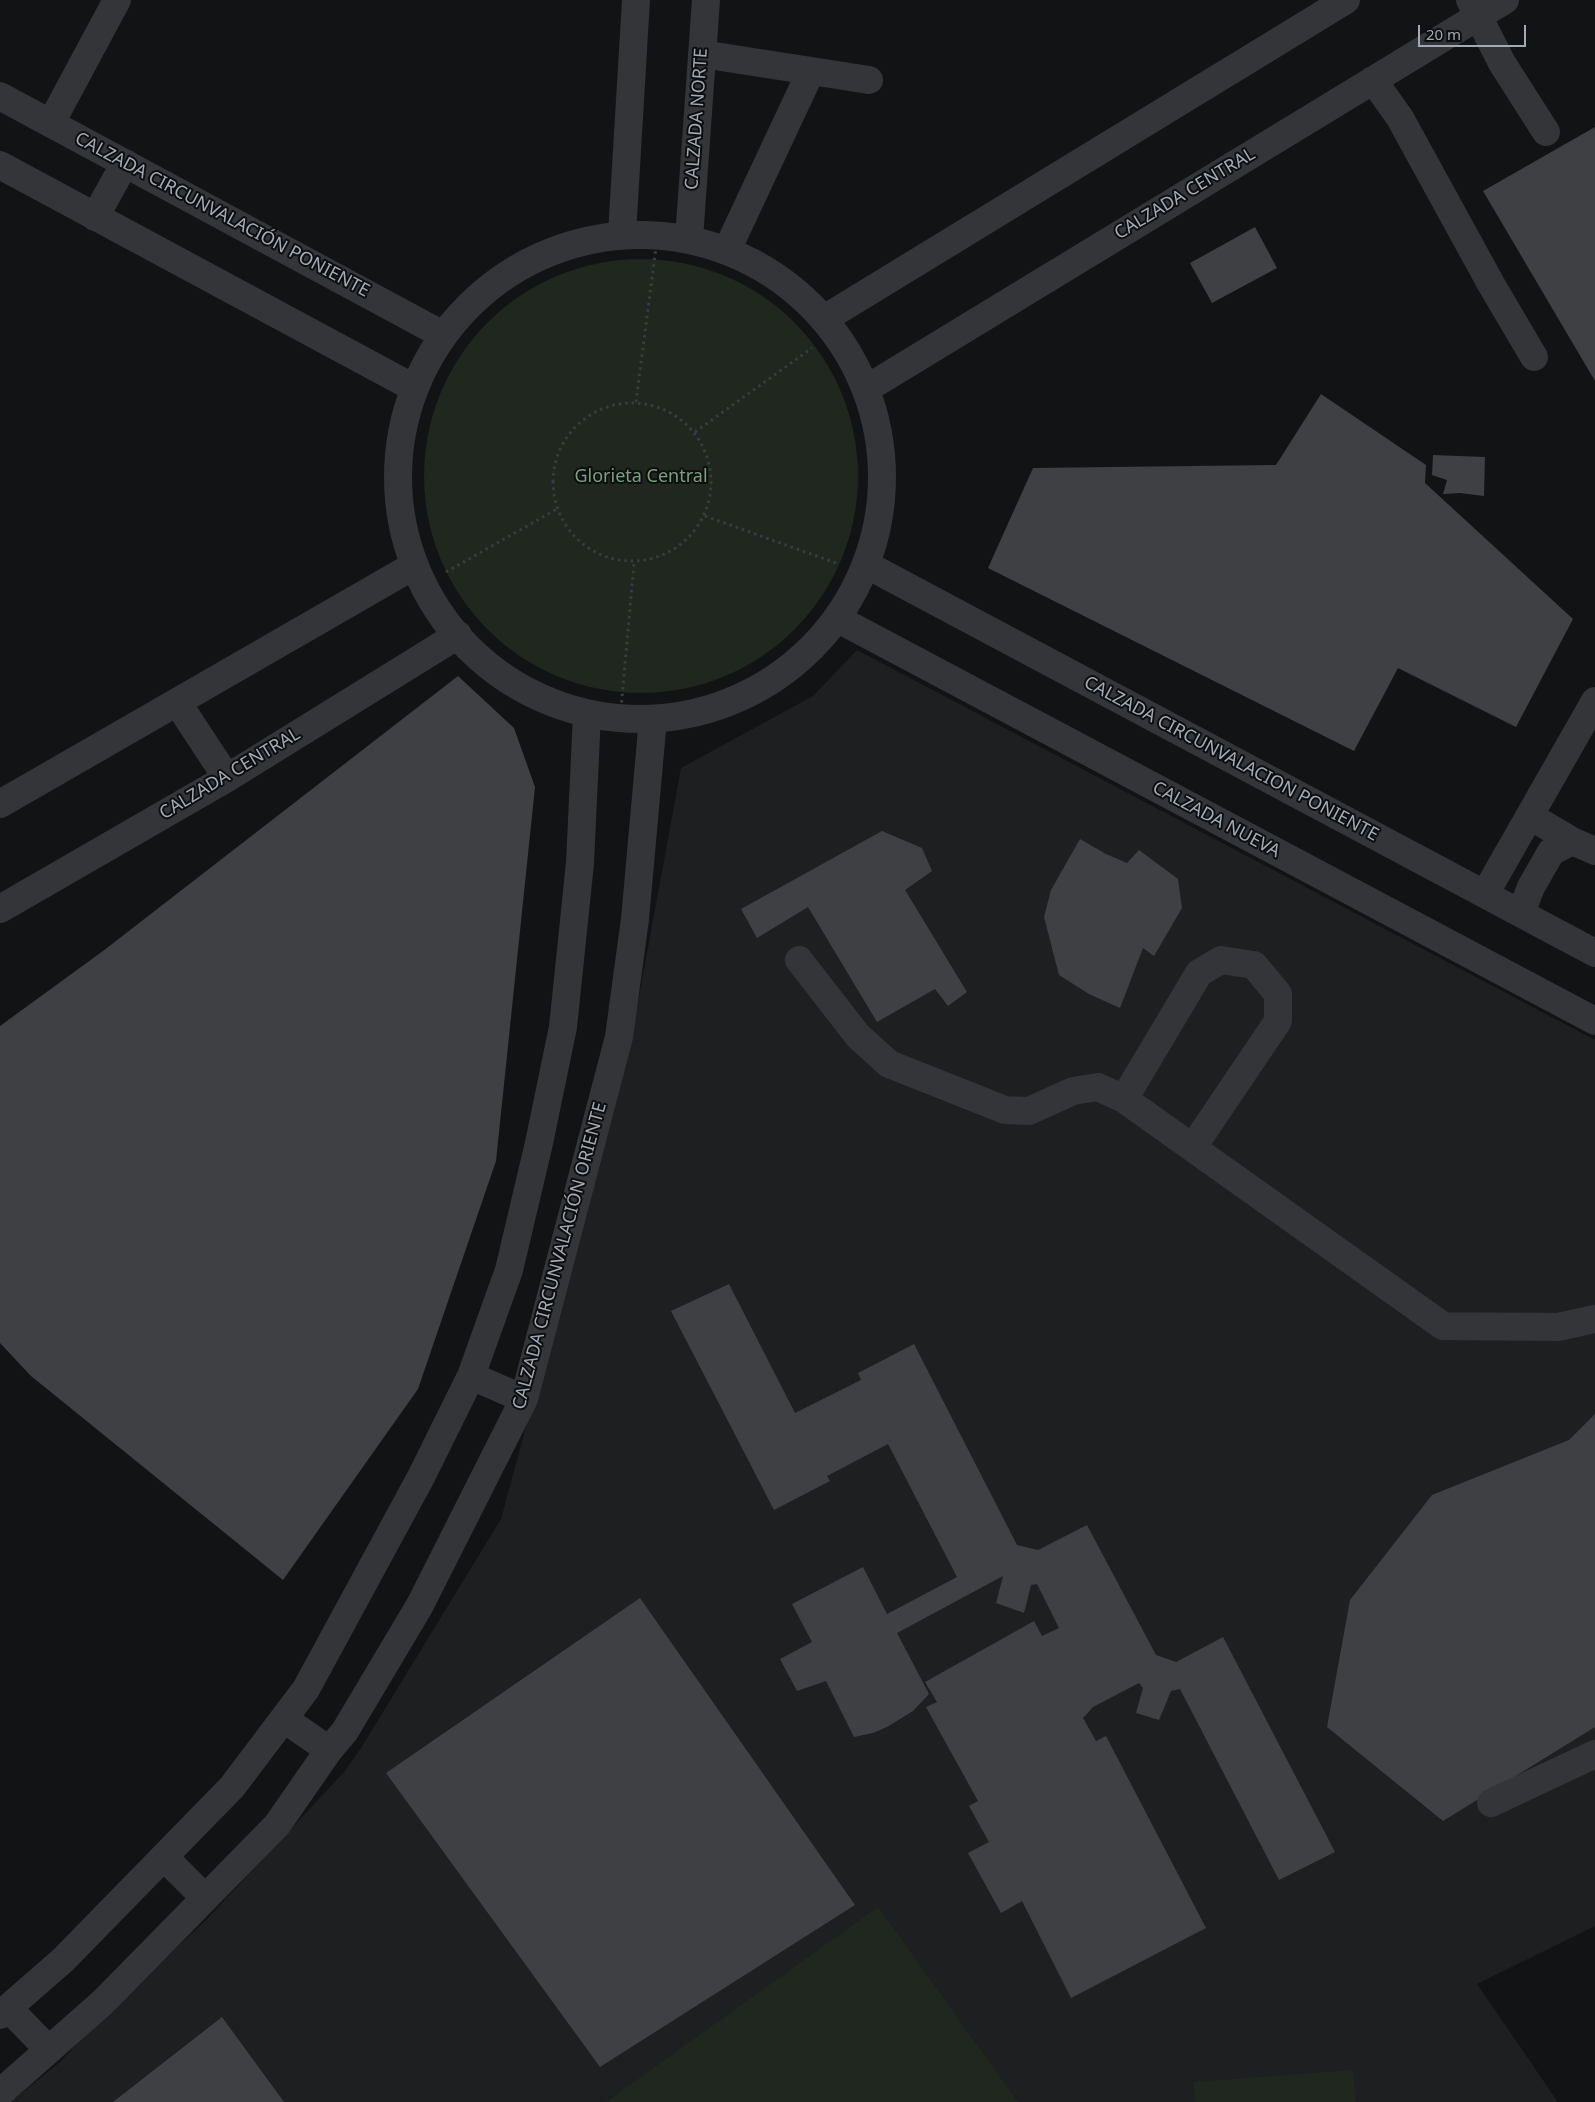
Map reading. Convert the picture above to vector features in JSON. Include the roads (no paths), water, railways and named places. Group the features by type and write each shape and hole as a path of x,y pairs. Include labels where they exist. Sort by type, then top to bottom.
{"street":[{"path":"52,123 117,0"},
{"path":"622,234 636,0"},
{"name":"CALZADA NORTE","path":"689,239 706,0"},
{"path":"829,326 1346,0"},
{"name":"CALZADA CENTRAL","path":"866,390 1372,80 1474,8 1505,0"},
{"path":"1474,8 1502,63 1546,132"},
{"path":"702,54 869,80"},
{"path":"728,248 812,71"},
{"path":"1372,80 1400,118 1491,284 1534,357"},
{"name":"CALZADA CIRCUNVALACIÓN PONIENTE","path":"0,96 443,335"},
{"path":"95,217 125,162"},
{"path":"0,165 414,388"},
{"path":"622,234 689,239 728,248 785,282 829,326 848,353 866,390 881,447 881,507 865,569 854,593 838,619 814,647 786,671 745,696 700,712 653,720 620,719 587,714 538,697 495,670 458,635 439,612 419,575 400,506 400,446 414,388 427,360 443,335 470,302 503,276 540,255 580,241 622,234"},
{"name":"CALZADA CIRCUNVALACION PONIENTE","path":"865,569 1595,952"},
{"path":"0,804 178,702 419,575"},
{"name":"CALZADA NUEVA","path":"838,619 1595,1021"},
{"name":"CALZADA CENTRAL","path":"0,909 227,778 458,635"},
{"path":"1485,894 1595,701"},
{"path":"178,702 227,778"},
{"path":"49,2050 4,2011 63,1960 232,1787 284,1719 311,1680 421,1478 471,1376 509,1270 539,1143 563,1027 580,863 587,714"},
{"name":"CALZADA CIRCUNVALACIÓN ORIENTE","path":"0,2093 103,2002 277,1825 329,1750 345,1731 420,1605 524,1399 620,1037 635,919 653,720"},
{"path":"1530,816 1583,846"},
{"path":"1521,913 1531,887 1551,852 1583,846"},
{"path":"799,960 858,1036 889,1064 1004,1110 1029,1110 1073,1091 1098,1087 1124,1099 1443,1326 1558,1327 1595,1320"},
{"path":"1124,1099 1199,973 1220,960 1254,964 1278,994 1278,1022 1193,1148"},
{"path":"471,1376 524,1399"},
{"path":"284,1719 329,1750"},
{"path":"1491,1803 1595,1754"},
{"path":"164,1856 205,1898"}],"park label":[{"name":"Glorieta Central","path":"641,477"}]}
